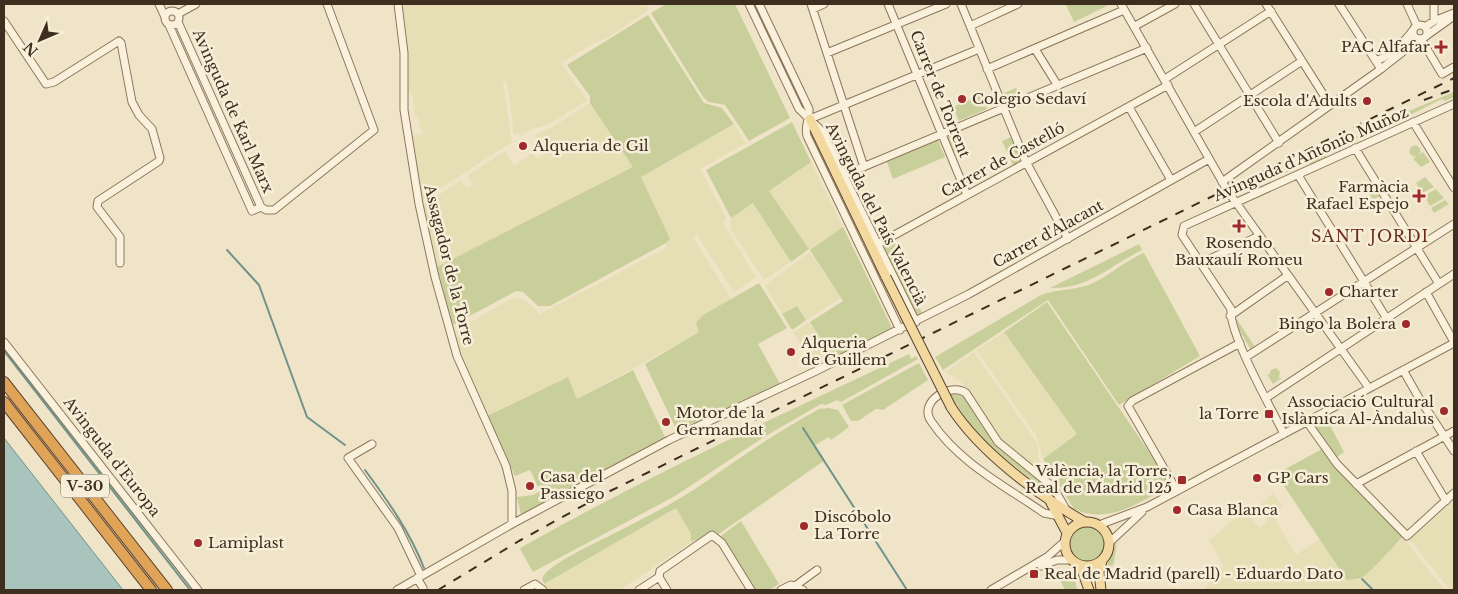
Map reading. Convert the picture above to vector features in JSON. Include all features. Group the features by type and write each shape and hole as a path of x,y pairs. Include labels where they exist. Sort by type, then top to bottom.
{"highway":[{"name":"V-30","path":"4,382 167,590"},
{"name":"V-30","path":"4,402 151,590"}],"main road":[{"path":"810,119 951,407 979,444 1048,498 1064,514 1099,525 1108,535 1109,549 1102,561 1099,572 1101,590"},
{"path":"1064,514 1067,532 1064,542 1068,555 1072,560 1080,565 1095,565 1102,561"},
{"path":"1067,532 1083,521"},
{"path":"1080,565 1089,590"}],"street":[{"path":"159,4 169,25 178,22 171,4"},
{"path":"165,17 168,12 176,13 196,4"},
{"path":"261,207 266,210 274,210 374,130 328,4"},
{"name":"Assagador de la Torre","path":"398,4 404,53 404,110 420,212 435,277 457,356 506,466 512,491 512,524"},
{"name":"Avinguda del País Valencià","path":"749,4 798,107 822,130 916,322"},
{"name":"Avinguda del País Valencià","path":"759,4 808,107 810,119 806,129 807,136 900,330"},
{"path":"824,4 812,6 864,167"},
{"name":"Carrer de Torrent","path":"888,4 967,195"},
{"path":"827,53 946,4"},
{"path":"961,4 1026,163 1068,239"},
{"path":"970,26 1017,4"},
{"path":"1135,26 1175,4"},
{"path":"1194,4 1278,143"},
{"path":"1266,4 1330,105"},
{"path":"1340,4 1381,69"},
{"path":"1407,4 1422,38 1442,74 1454,67"},
{"path":"1434,4 1434,21"},
{"path":"987,69 1035,49 1122,7 1135,26 1222,182 1369,388"},
{"name":"Carrer de Castelló","path":"878,244 1129,107 1271,11"},
{"path":"1375,60 1381,60 1418,28 1454,14"},
{"path":"1222,182 1381,69 1454,14"},
{"path":"4,21 46,84 54,82 119,41 120,43 132,102 139,116 152,129 160,158 159,161 98,201 97,207 120,237 120,263"},
{"name":"Avinguda de Karl Marx","path":"169,25 252,211 261,207 178,22"},
{"path":"1418,28 1415,37 1422,38"},
{"path":"844,175 1147,48"},
{"path":"810,119 979,49"},
{"path":"1035,49 1058,86"},
{"path":"1194,132 1302,61"},
{"name":"Avinguda d’Antonio Muñoz","path":"1201,263 1182,232 1184,226 1454,104"},
{"path":"1129,107 1171,180"},
{"path":"1413,122 1454,188"},
{"path":"1356,148 1439,284"},
{"name":"Carrer d'Alacant","path":"397,590 512,524 669,440 916,322 1209,159"},
{"path":"1298,175 1387,319"},
{"path":"1246,357 1454,225"},
{"path":"1259,236 1201,263 1231,309 1230,316 1240,343 1284,434"},
{"path":"1266,398 1454,274"},
{"path":"1230,316 1288,276"},
{"path":"1099,525 1147,507 1454,344 1426,292"},
{"name":"Avinguda d'Europa","path":"4,342 198,590"},
{"path":"1177,491 1128,406 1132,401 1240,343"},
{"path":"1403,370 1418,398 1454,449"},
{"path":"951,388 960,389 966,393 998,442 1054,487 1064,514 1044,512 962,457 929,420 927,411 932,402 951,388"},
{"path":"1306,422 1337,464 1409,536 1454,493"},
{"path":"1356,484 1454,430"},
{"path":"372,444 348,458 398,528 423,588"},
{"path":"1416,451 1446,501"},
{"path":"1110,542 1147,507"},
{"path":"667,590 659,577 660,571 712,535 722,543 751,590"},
{"path":"991,590 1047,558 1064,542"},
{"path":"1025,572 1050,562 1072,560"},
{"path":"781,590 795,586 817,570"},
{"path":"639,590 659,577"},
{"path":"524,590 535,584 542,589"},
{"path":"795,586 803,590"}],"shaded area":[{"path":"402,4 646,4 649,10 609,37 594,43 561,63 587,100 550,124 531,129 520,136 519,133 514,135 507,81 503,81 512,142 421,201 412,135 423,134 418,117 415,117 412,93 408,93 408,58"},
{"path":"590,103 634,167 437,267 422,206 461,180 466,188 472,185 468,175 505,151 514,165 533,153 537,159 545,153 535,135 551,128"},
{"path":"734,124 746,143 700,169 727,219 723,222 756,277 734,293 697,235 693,237 731,299 703,315 696,323 700,332 577,399 567,377 487,416 461,357 456,331 514,297 526,301 540,314 668,247 666,243 669,239 641,177"},
{"path":"811,162 843,227 810,250 769,191"},
{"path":"753,203 791,262 764,280 730,228 731,218"},
{"path":"810,252 841,298 806,320 797,306 782,314 765,285"},
{"path":"810,322 834,359 816,367 793,332"},
{"path":"1004,332 1077,434 1043,459 1036,435 976,350"},
{"path":"974,352 1037,443 1039,459 1055,484 999,439 975,398 960,381 946,372"},
{"path":"1273,493 1283,507 1273,515 1296,555 1320,539 1347,580 1362,580 1377,561 1403,538 1445,590 1373,590 1363,580 1372,590 1203,590 1223,566 1209,540 1246,510 1259,528 1268,521 1258,507"},
{"path":"1454,500 1454,590 1450,590 1410,540"},
{"path":"676,508 691,534 691,542 620,590 547,590 544,584"}],"green space":[{"path":"666,4 735,4 790,118 749,141 725,105 709,102 703,97 651,13"},
{"path":"1066,5 1109,5 1074,22"},
{"path":"648,15 704,103 722,108 734,124 641,177 670,239 666,243 550,306 538,306 523,292 516,291 453,325 437,267 633,167 590,103 590,96 567,65"},
{"path":"1016,88 1021,97 1006,103 1002,94"},
{"path":"1454,92 1454,97 1445,101 1442,99 1398,121 1396,119 1325,154 1326,158 1311,165 1308,162 1247,191 1397,116"},
{"path":"981,95 987,109 959,121 953,107"},
{"path":"792,122 811,162 769,191 809,249 791,262 753,203 731,218 706,170"},
{"path":"953,134 960,149 954,152 947,136"},
{"path":"1011,137 1021,161 1013,165 1002,141"},
{"path":"938,140 945,157 893,179 887,162"},
{"path":"1415,145 1421,151 1415,157 1409,151"},
{"path":"1423,152 1430,162 1421,167 1413,159"},
{"path":"1425,177 1434,187 1422,193 1416,183"},
{"path":"1373,186 1380,196 1373,200 1367,190"},
{"path":"1436,189 1444,198 1430,206 1424,196"},
{"path":"1445,200 1449,204 1434,213 1431,208"},
{"path":"843,227 893,330 834,359 810,322 843,301 810,250"},
{"path":"894,241 922,313 917,316 883,247"},
{"path":"1139,244 1142,250 1088,281 1077,285 1050,288"},
{"path":"1144,253 1200,356 1119,405 1048,300 943,370 935,357 1041,295 1090,284"},
{"path":"759,283 787,328 758,344 780,384 678,433 645,364 699,332 696,323 703,315"},
{"path":"1047,302 1170,483 1170,486 1124,510 1100,514 1074,509 1043,459 1077,434 1004,332"},
{"path":"797,306 806,320 792,330 782,314"},
{"path":"1236,318 1255,347 1251,350 1234,321"},
{"path":"909,354 911,359 916,356 918,359 841,402 837,400 826,405 821,404 764,437 675,496 533,572 520,549 665,471"},
{"path":"919,363 928,380 883,410 876,409 858,421 851,421 842,405"},
{"path":"1276,368 1280,372 1279,378 1282,378 1273,384 1267,374 1269,375 1271,370"},
{"path":"633,370 666,439 521,515 517,497 533,495 540,491 530,470 515,476 487,416 568,377 577,399"},
{"path":"960,392 1007,453 1045,482 1061,502 981,440 949,394"},
{"path":"819,409 838,410 849,427 831,440 829,437 815,445 825,460 716,536 710,534 691,542 691,534 676,508 544,584 542,578 553,566 677,500 788,427"},
{"path":"1327,420 1344,452 1337,457 1314,427"},
{"path":"1322,449 1332,463 1403,536 1360,579 1347,580 1276,474"},
{"path":"741,521 779,584 769,590 755,590 721,536"},
{"path":"1087,526 1094,527 1100,531 1104,537 1104,551 1100,557 1094,561 1087,562 1080,561 1074,557 1070,551 1069,544 1070,537 1074,531 1080,527"},
{"path":"1117,541 1114,563 1109,573 1103,574"},
{"path":"1063,569 1075,579 1077,590 1065,590 1055,571"}],"water":[{"path":"4,438 123,590 4,590"}],"waterway":[{"path":"227,250 259,285 307,417 345,445"},
{"path":"4,348 193,590"},
{"path":"4,351 190,590"},
{"path":"803,428 907,590"},
{"path":"365,470 405,529 424,568"},
{"path":"1362,579 1373,590"}],"railway":[{"path":"438,590 519,541 604,494 1454,78"},
{"path":"1424,100 1454,89"}],"place":[{"name":"PAC Alfafar","path":"1441,47"},
{"name":"Colegio Sedaví","path":"962,99"},
{"name":"Escola d'Adults","path":"1367,101"},
{"name":"Alqueria de Gil","path":"523,146"},
{"name":"Farmàcia Rafael Espejo","path":"1419,196"},
{"name":"Rosendo Bauxaulí Romeu","path":"1239,226"},
{"name":"Charter","path":"1329,292"},
{"name":"Bingo la Bolera","path":"1406,324"},
{"name":"Alqueria de Guillem","path":"791,352"},
{"name":"Associació Cultural Islàmica Al-Àndalus","path":"1444,411"},
{"name":"la Torre","path":"1269,414"},
{"name":"Motor de la Germandat","path":"666,422"},
{"name":"GP Cars","path":"1257,478"},
{"name":"València, la Torre, Real de Madrid 125","path":"1182,480"},
{"name":"Casa del Passiego","path":"530,486"},
{"name":"Casa Blanca","path":"1177,510"},
{"name":"Discóbolo La Torre","path":"804,526"},
{"name":"Lamiplast","path":"198,543"},
{"name":"Real de Madrid (parell) - Eduardo Dato","path":"1034,574"}],"district":[{"name":"SANT JORDI","path":"1370,236"}]}
